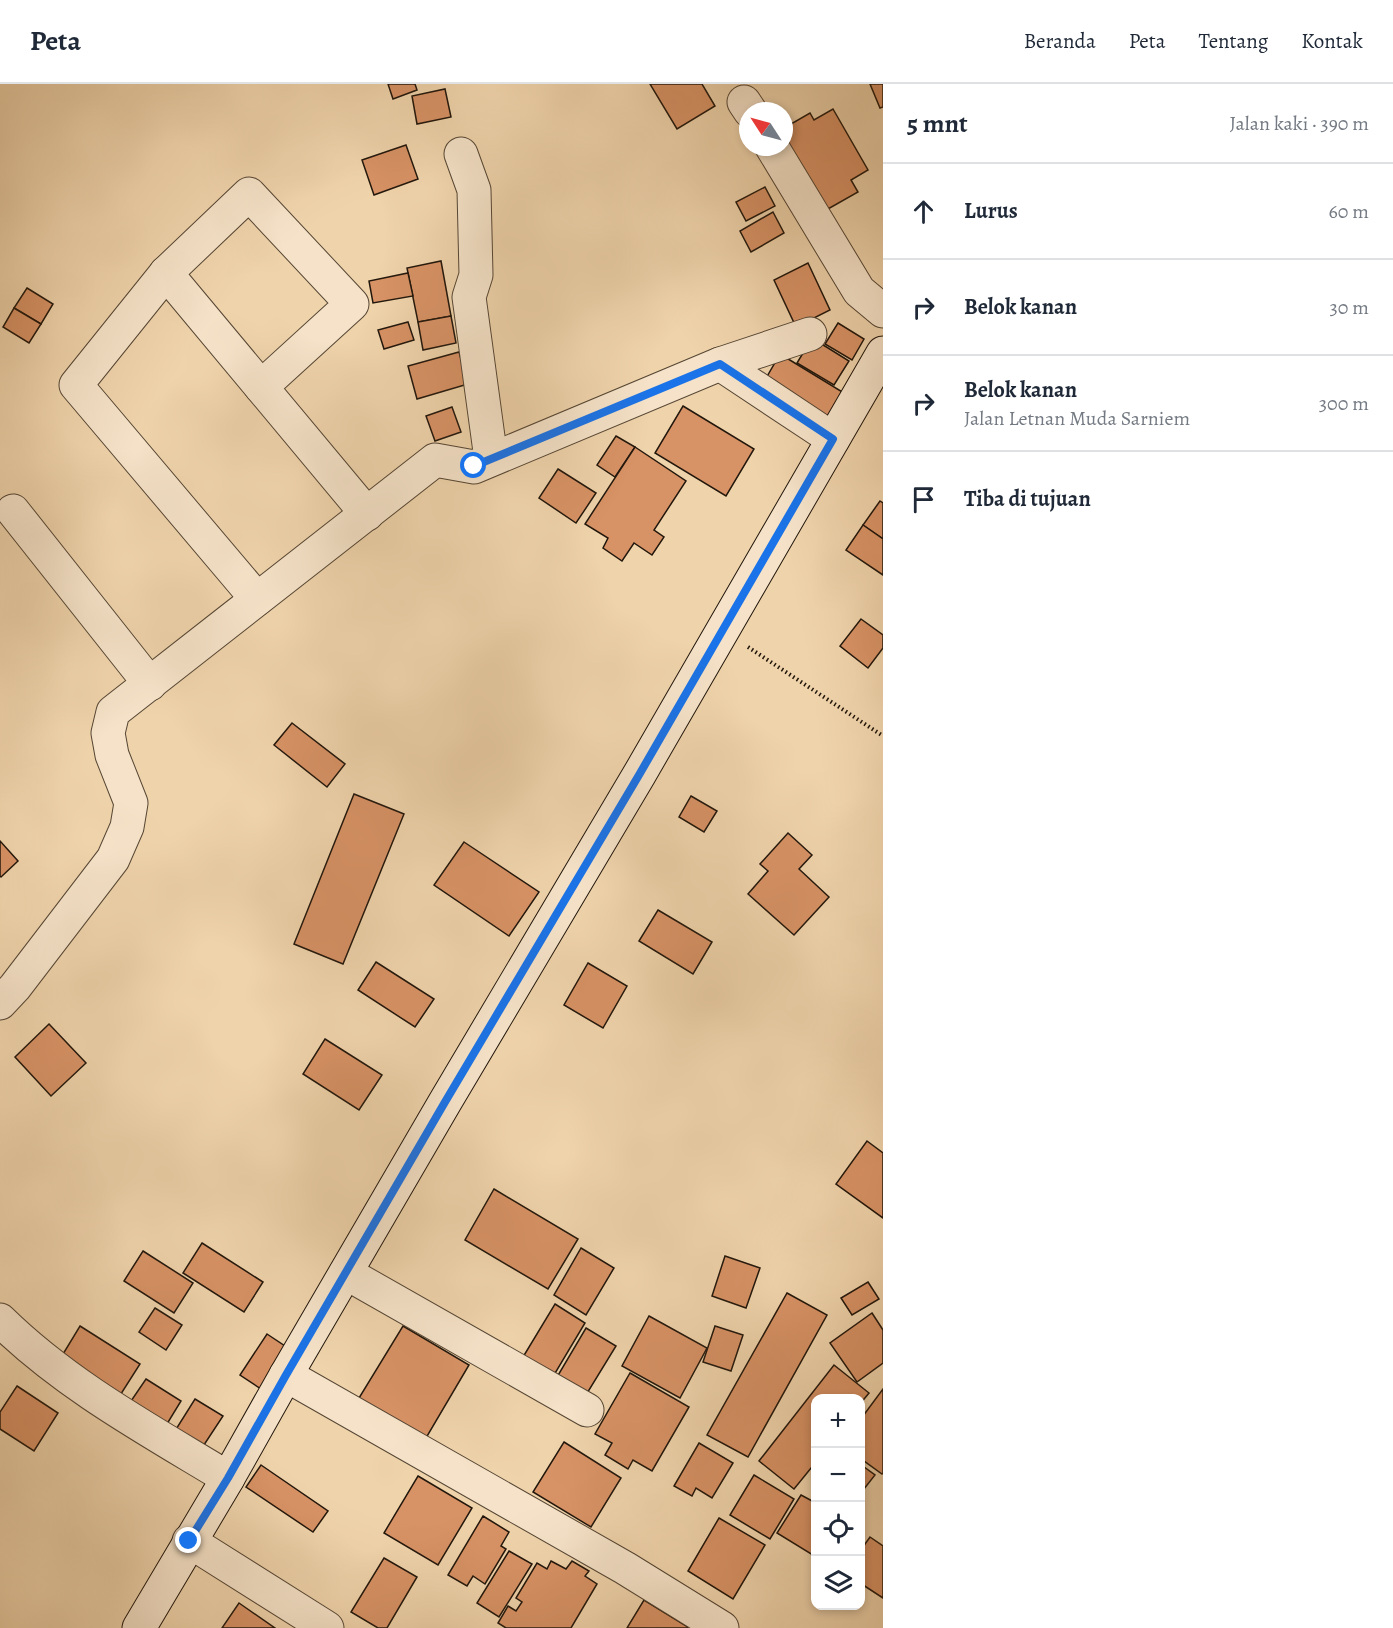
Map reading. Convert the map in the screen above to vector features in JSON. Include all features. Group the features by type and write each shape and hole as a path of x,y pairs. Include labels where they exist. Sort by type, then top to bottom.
{"street":[{"path":"461,154 474,190 476,275 469,297 491,459"},
{"path":"778,156 860,291 883,311"},
{"path":"257,599 75,385 166,273 249,194 352,304 261,387"},
{"path":"166,273 367,514"},
{"path":"0,1003 15,987 113,859 127,827 131,802 112,755 108,733 113,712 435,460 474,466 720,364 810,334"},
{"path":"139,1628 883,354"},
{"path":"720,364 833,439"},
{"path":"13,511 150,684"},
{"path":"346,1273 587,1410"},
{"path":"0,1320 37,1354 86,1390 228,1478"},
{"path":"286,1375 625,1568 722,1628"},
{"path":"189,1541 327,1628"}],"path":[{"path":"722,630 883,736"}],"building":[{"path":"388,84 415,84 417,90 393,99"},
{"path":"650,84 702,84 715,106 677,129"},
{"path":"870,84 883,84 883,107 880,108"},
{"path":"445,89 451,117 417,124 412,96"},
{"path":"833,109 868,170 851,180 858,192 828,209 793,156 793,123 810,113 814,120"},
{"path":"406,145 418,179 374,195 362,160"},
{"path":"765,187 775,206 746,221 736,202"},
{"path":"773,212 784,233 751,252 740,231"},
{"path":"441,261 451,316 418,322 407,268"},
{"path":"808,263 830,310 796,327 774,280"},
{"path":"408,273 413,296 373,303 369,281"},
{"path":"27,288 53,304 41,324 14,308"},
{"path":"14,308 41,324 29,343 3,327"},
{"path":"451,316 456,343 423,350 418,322"},
{"path":"408,322 414,340 384,349 378,330"},
{"path":"838,323 864,339 852,360 825,344"},
{"path":"812,338 849,361 834,385 797,363"},
{"path":"459,352 468,384 417,399 408,366"},
{"path":"780,354 844,393 829,419 765,380"},
{"path":"683,406 754,449 726,496 655,453"},
{"path":"452,407 461,432 435,441 426,416"},
{"path":"616,436 635,447 615,477 597,465"},
{"path":"635,447 686,481 654,530 664,537 652,555 634,543 622,561 603,548 608,538 585,524"},
{"path":"558,469 596,493 576,523 539,498"},
{"path":"880,501 883,503 883,539 863,525"},
{"path":"863,525 883,539 883,575 846,550"},
{"path":"861,619 883,635 883,648 868,668 840,646"},
{"path":"292,723 345,764 327,787 274,745"},
{"path":"354,794 404,814 343,964 294,944"},
{"path":"691,796 717,811 704,832 679,817"},
{"path":"788,833 812,855 799,869 829,897 794,935 748,894 768,871 760,864"},
{"path":"0,841 18,861 1,877 0,876"},
{"path":"464,842 539,892 509,936 434,885"},
{"path":"658,910 712,942 693,974 639,941"},
{"path":"376,962 434,999 415,1027 358,990"},
{"path":"588,963 627,986 603,1028 564,1005"},
{"path":"49,1024 86,1063 51,1096 15,1057"},
{"path":"325,1039 382,1075 359,1110 303,1074"},
{"path":"867,1141 883,1153 883,1218 836,1184"},
{"path":"494,1189 578,1239 548,1289 465,1240"},
{"path":"202,1243 263,1282 244,1312 183,1273"},
{"path":"581,1248 614,1268 586,1315 554,1295"},
{"path":"143,1251 193,1283 174,1313 124,1281"},
{"path":"725,1256 760,1268 746,1308 712,1296"},
{"path":"868,1282 879,1299 852,1315 841,1298"},
{"path":"787,1293 827,1315 748,1457 707,1435"},
{"path":"555,1304 585,1323 554,1375 523,1357"},
{"path":"155,1308 182,1325 166,1350 139,1332"},
{"path":"872,1313 883,1330 883,1363 857,1382 830,1343"},
{"path":"649,1316 707,1348 680,1398 622,1366"},
{"path":"80,1326 140,1364 119,1397 60,1359"},
{"path":"403,1326 469,1365 426,1438 359,1398"},
{"path":"715,1326 743,1335 731,1371 703,1362"},
{"path":"586,1328 616,1346 586,1395 557,1377"},
{"path":"267,1334 291,1350 264,1391 240,1375"},
{"path":"834,1365 869,1393 865,1398 865,1394 811,1394"},
{"path":"630,1373 689,1407 652,1471 633,1460 628,1469 605,1455 612,1443 595,1434"},
{"path":"146,1379 181,1401 167,1424 131,1401"},
{"path":"17,1386 58,1413 34,1451 0,1429 0,1412"},
{"path":"883,1389 882,1474 865,1462 865,1413"},
{"path":"811,1394 811,1468 794,1489 759,1461"},
{"path":"195,1399 223,1416 200,1451 173,1434"},
{"path":"564,1442 621,1478 591,1527 533,1492"},
{"path":"699,1443 733,1463 712,1498 696,1488 692,1496 674,1486"},
{"path":"261,1465 328,1511 313,1532 246,1487"},
{"path":"865,1468 875,1475 865,1488"},
{"path":"754,1475 794,1499 770,1539 730,1515"},
{"path":"418,1476 472,1508 438,1565 384,1533"},
{"path":"801,1495 811,1500 811,1554 777,1533"},
{"path":"483,1516 509,1532 501,1546 506,1549 485,1584 473,1576 467,1586 448,1575"},
{"path":"719,1518 765,1545 733,1599 688,1571"},
{"path":"870,1537 883,1546 883,1598 865,1586 865,1544"},
{"path":"509,1551 532,1564 499,1617 477,1603"},
{"path":"384,1558 417,1577 387,1628 378,1628 351,1612"},
{"path":"551,1561 566,1569 572,1561 589,1571 585,1576 597,1584 571,1628 506,1628 498,1623 508,1606 516,1611 522,1602 516,1598 537,1563 547,1569"},
{"path":"644,1600 688,1627 627,1628"},
{"path":"239,1603 275,1628 222,1628"}],"route":[{"path":"189,1541 639,775 833,439 720,364 474,466"}]}
